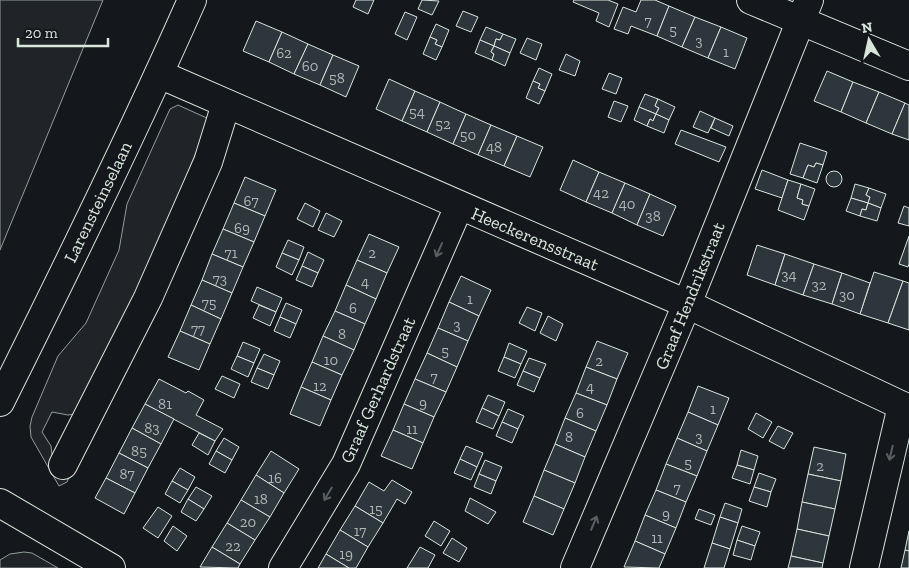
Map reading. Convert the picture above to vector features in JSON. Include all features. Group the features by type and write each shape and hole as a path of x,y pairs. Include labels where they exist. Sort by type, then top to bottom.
{"street":[{"name":"Larensteinselaan","path":"0,402 159,74 192,0"},
{"path":"751,0 804,11 909,66"},
{"name":"Graaf Hendrikstraat","path":"576,568 687,304 804,11"},
{"name":"Heeckerensstraat","path":"159,74 687,304 906,407"},
{"path":"63,465 148,298 208,162 226,104"},
{"name":"Graaf Gerhardstraat","path":"283,568 346,464 459,206"},
{"path":"864,568 906,407"},
{"path":"0,504 111,568"}],"shaded area":[{"path":"0,0 103,0 0,250"},
{"path":"178,105 209,119 209,122 126,318 76,414 68,415 52,412 42,432 51,446 53,464 70,475 67,482 59,486 31,437 30,426 32,417 58,356 86,323 119,250 127,204 170,109"},
{"path":"32,553 58,568 0,568 0,560 10,554"}],"building":[{"path":"356,0 374,0 368,14 353,7"},
{"path":"422,0 439,1 432,15 418,9"},
{"path":"574,0 608,0 618,4 609,27 596,21 599,13 573,2"},
{"path":"641,0 655,0 669,6 657,36 631,26 628,34 614,29 623,7 636,12"},
{"path":"669,6 695,17 682,47 657,36"},
{"path":"463,11 478,17 471,32 456,26"},
{"path":"405,12 417,17 407,40 395,34"},
{"path":"695,17 721,27 708,58 682,47"},
{"path":"256,21 282,32 269,62 243,51"},
{"path":"436,24 449,30 442,47 435,44 437,40 430,37"},
{"path":"486,27 503,34 500,40 496,39 494,46 480,40"},
{"path":"721,27 747,38 735,69 708,58"},
{"path":"282,32 308,44 294,74 269,62"},
{"path":"503,34 516,39 510,53 494,46 496,39 500,40"},
{"path":"430,37 437,40 435,44 442,47 436,60 423,54"},
{"path":"527,38 542,44 536,60 520,53"},
{"path":"480,40 494,46 491,52 494,54 492,60 475,53"},
{"path":"308,44 333,55 320,85 294,74"},
{"path":"494,46 510,53 505,66 492,60 494,54 491,52"},
{"path":"566,54 580,61 575,76 559,70"},
{"path":"333,55 359,66 346,97 320,85"},
{"path":"539,68 552,74 545,91 538,88 540,84 533,81"},
{"path":"827,71 853,82 841,112 814,101"},
{"path":"609,73 622,78 616,94 602,89"},
{"path":"389,79 415,91 402,121 376,109"},
{"path":"533,81 540,84 538,88 545,91 539,104 526,98"},
{"path":"853,82 879,92 866,123 841,112"},
{"path":"415,91 440,102 427,132 402,121"},
{"path":"879,92 905,103 892,134 866,123"},
{"path":"645,94 658,99 655,106 659,108 656,114 639,107"},
{"path":"658,99 675,107 669,120 656,114 659,108 655,106"},
{"path":"614,101 628,106 621,122 608,117"},
{"path":"440,102 466,114 453,144 427,132"},
{"path":"905,103 909,105 909,140 892,134"},
{"path":"639,107 656,114 653,121 650,119 647,126 634,120"},
{"path":"700,111 715,118 708,133 693,127"},
{"path":"466,114 491,125 478,155 453,144"},
{"path":"656,114 669,120 664,133 647,126 650,119 653,121"},
{"path":"715,118 733,126 729,136 711,128"},
{"path":"491,125 517,136 504,166 478,155"},
{"path":"681,130 726,147 719,162 675,144"},
{"path":"517,136 543,147 530,177 504,166"},
{"path":"800,143 827,152 823,165 816,163 814,167 808,165 803,178 790,174"},
{"path":"573,160 599,172 586,202 560,190"},
{"path":"816,163 823,165 817,183 803,178 808,165 814,167"},
{"path":"762,170 788,180 782,198 755,189"},
{"path":"831,171 837,171 842,176 840,185 831,187 826,182 826,176"},
{"path":"599,172 625,183 612,213 586,202"},
{"path":"245,177 276,190 265,216 234,203"},
{"path":"788,180 801,184 797,198 803,200 802,204 809,206 804,220 778,210"},
{"path":"625,183 650,194 637,225 612,213"},
{"path":"801,184 815,189 809,206 802,204 803,200 797,198"},
{"path":"855,184 869,188 866,195 870,197 868,203 851,198"},
{"path":"869,188 886,194 881,208 868,203 870,197 866,195"},
{"path":"650,194 676,206 663,236 637,225"},
{"path":"851,198 868,203 866,210 862,209 860,216 846,211"},
{"path":"234,203 265,216 254,242 223,229"},
{"path":"305,203 320,211 313,227 297,219"},
{"path":"868,203 881,208 877,221 860,216 862,209 866,210"},
{"path":"904,206 909,208 909,226 898,223"},
{"path":"326,213 342,221 334,237 318,230"},
{"path":"223,229 254,242 243,267 212,254"},
{"path":"369,234 399,247 387,273 357,260"},
{"path":"909,236 909,264 908,267 899,264"},
{"path":"288,240 304,247 299,260 282,253"},
{"path":"757,245 785,254 775,285 747,275"},
{"path":"308,252 324,260 318,273 302,266"},
{"path":"282,253 299,260 292,275 276,267"},
{"path":"212,254 243,267 232,293 202,280"},
{"path":"785,254 814,264 803,295 775,285"},
{"path":"357,260 387,273 376,299 346,285"},
{"path":"814,264 842,273 832,304 803,295"},
{"path":"302,266 318,273 312,287 296,280"},
{"path":"874,272 903,281 888,323 860,314"},
{"path":"842,273 870,283 860,314 832,304"},
{"path":"461,276 491,290 479,316 449,302"},
{"path":"202,280 232,293 221,319 191,305"},
{"path":"903,281 909,283 909,330 888,323"},
{"path":"346,285 376,299 365,324 335,311"},
{"path":"257,287 282,298 276,312 251,301"},
{"path":"449,302 479,316 468,341 438,328"},
{"path":"286,303 302,310 296,324 280,317"},
{"path":"191,305 221,319 210,344 180,331"},
{"path":"259,305 276,312 270,326 253,318"},
{"path":"527,307 542,313 535,331 519,323"},
{"path":"335,311 365,324 354,350 323,336"},
{"path":"548,316 563,324 556,341 540,333"},
{"path":"280,317 296,324 290,338 274,331"},
{"path":"438,328 468,341 457,367 427,353"},
{"path":"180,331 210,344 199,370 168,357"},
{"path":"323,336 354,350 342,375 312,362"},
{"path":"597,341 628,353 617,379 586,367"},
{"path":"243,342 260,349 254,363 237,356"},
{"path":"509,343 527,351 521,364 504,357"},
{"path":"427,353 457,367 446,392 415,379"},
{"path":"264,354 280,361 274,375 257,368"},
{"path":"237,356 254,363 248,377 231,369"},
{"path":"504,357 521,364 515,378 498,371"},
{"path":"529,358 546,364 540,378 523,371"},
{"path":"312,362 342,375 331,400 301,387"},
{"path":"586,367 617,379 607,405 576,393"},
{"path":"257,368 274,375 268,389 251,382"},
{"path":"523,371 540,378 534,392 517,385"},
{"path":"222,376 240,384 234,398 215,389"},
{"path":"159,379 204,400 196,415 223,429 215,441 145,404"},
{"path":"415,379 446,392 434,417 404,404"},
{"path":"698,386 729,398 718,425 688,412"},
{"path":"301,387 331,400 320,426 290,414"},
{"path":"576,393 607,405 596,431 565,418"},
{"path":"488,395 505,402 499,416 482,408"},
{"path":"145,404 174,419 161,444 132,428"},
{"path":"404,404 434,417 423,443 393,430"},
{"path":"482,408 499,416 493,429 476,422"},
{"path":"508,409 524,416 518,429 502,422"},
{"path":"688,412 718,425 707,451 677,438"},
{"path":"756,413 772,422 763,438 748,429"},
{"path":"565,418 596,431 585,457 555,444"},
{"path":"502,422 518,429 512,443 496,436"},
{"path":"778,426 793,433 784,449 769,441"},
{"path":"132,428 161,444 148,468 119,453"},
{"path":"393,430 423,443 412,469 381,456"},
{"path":"199,433 215,441 208,455 192,445"},
{"path":"224,438 239,447 232,460 216,451"},
{"path":"677,438 707,451 697,476 666,464"},
{"path":"555,444 585,457 575,483 544,470"},
{"path":"466,446 483,453 477,467 460,459"},
{"path":"814,447 846,454 841,481 808,474"},
{"path":"741,450 758,456 754,470 737,465"},
{"path":"216,451 232,460 225,473 209,464"},
{"path":"271,451 299,469 284,493 256,475"},
{"path":"119,453 148,468 135,493 106,478"},
{"path":"460,459 477,467 471,480 454,473"},
{"path":"485,460 502,467 496,481 479,474"},
{"path":"666,464 697,476 686,502 656,490"},
{"path":"737,465 754,470 750,484 732,478"},
{"path":"180,468 195,477 188,490 172,481"},
{"path":"544,470 575,483 564,509 534,496"},
{"path":"759,473 776,479 771,492 754,487"},
{"path":"479,474 496,481 491,494 474,487"},
{"path":"808,474 841,481 835,509 802,502"},
{"path":"256,475 284,493 270,517 241,500"},
{"path":"106,478 135,493 124,514 95,498"},
{"path":"392,480 412,492 405,504 397,499 383,523 355,506 369,482 384,491"},
{"path":"172,481 188,490 180,503 165,494"},
{"path":"196,487 212,496 204,509 188,499"},
{"path":"754,487 771,492 767,507 749,501"},
{"path":"656,490 686,502 676,528 645,515"},
{"path":"534,496 564,509 553,535 523,522"},
{"path":"470,498 496,512 488,524 465,511"},
{"path":"188,499 204,509 196,521 181,512"},
{"path":"241,500 270,517 255,540 227,523"},
{"path":"802,502 835,509 829,536 797,529"},
{"path":"725,503 742,509 738,523 720,517"},
{"path":"355,506 383,523 368,547 340,530"},
{"path":"158,507 172,516 158,538 143,528"},
{"path":"699,509 715,515 711,525 695,519"},
{"path":"645,515 676,528 665,554 635,541"},
{"path":"720,517 738,523 730,549 712,543"},
{"path":"434,521 450,531 441,546 425,536"},
{"path":"227,523 255,540 240,564 212,547"},
{"path":"173,526 187,536 177,551 164,541"},
{"path":"742,526 760,532 755,546 737,540"},
{"path":"797,529 829,536 823,563 791,556"},
{"path":"340,530 368,547 356,568 349,568 326,554"},
{"path":"909,531 909,551 905,550"},
{"path":"452,538 467,548 459,562 443,553"},
{"path":"737,540 755,546 751,560 733,555"},
{"path":"635,541 665,554 659,568 624,567"},
{"path":"712,543 730,549 724,568 704,568"},
{"path":"212,547 240,564 238,568 200,567"},
{"path":"420,547 435,555 428,568 407,568"},
{"path":"905,550 909,551 909,568 901,568"},
{"path":"326,554 349,568 318,568"},
{"path":"791,556 823,563 822,568 788,568"}]}
